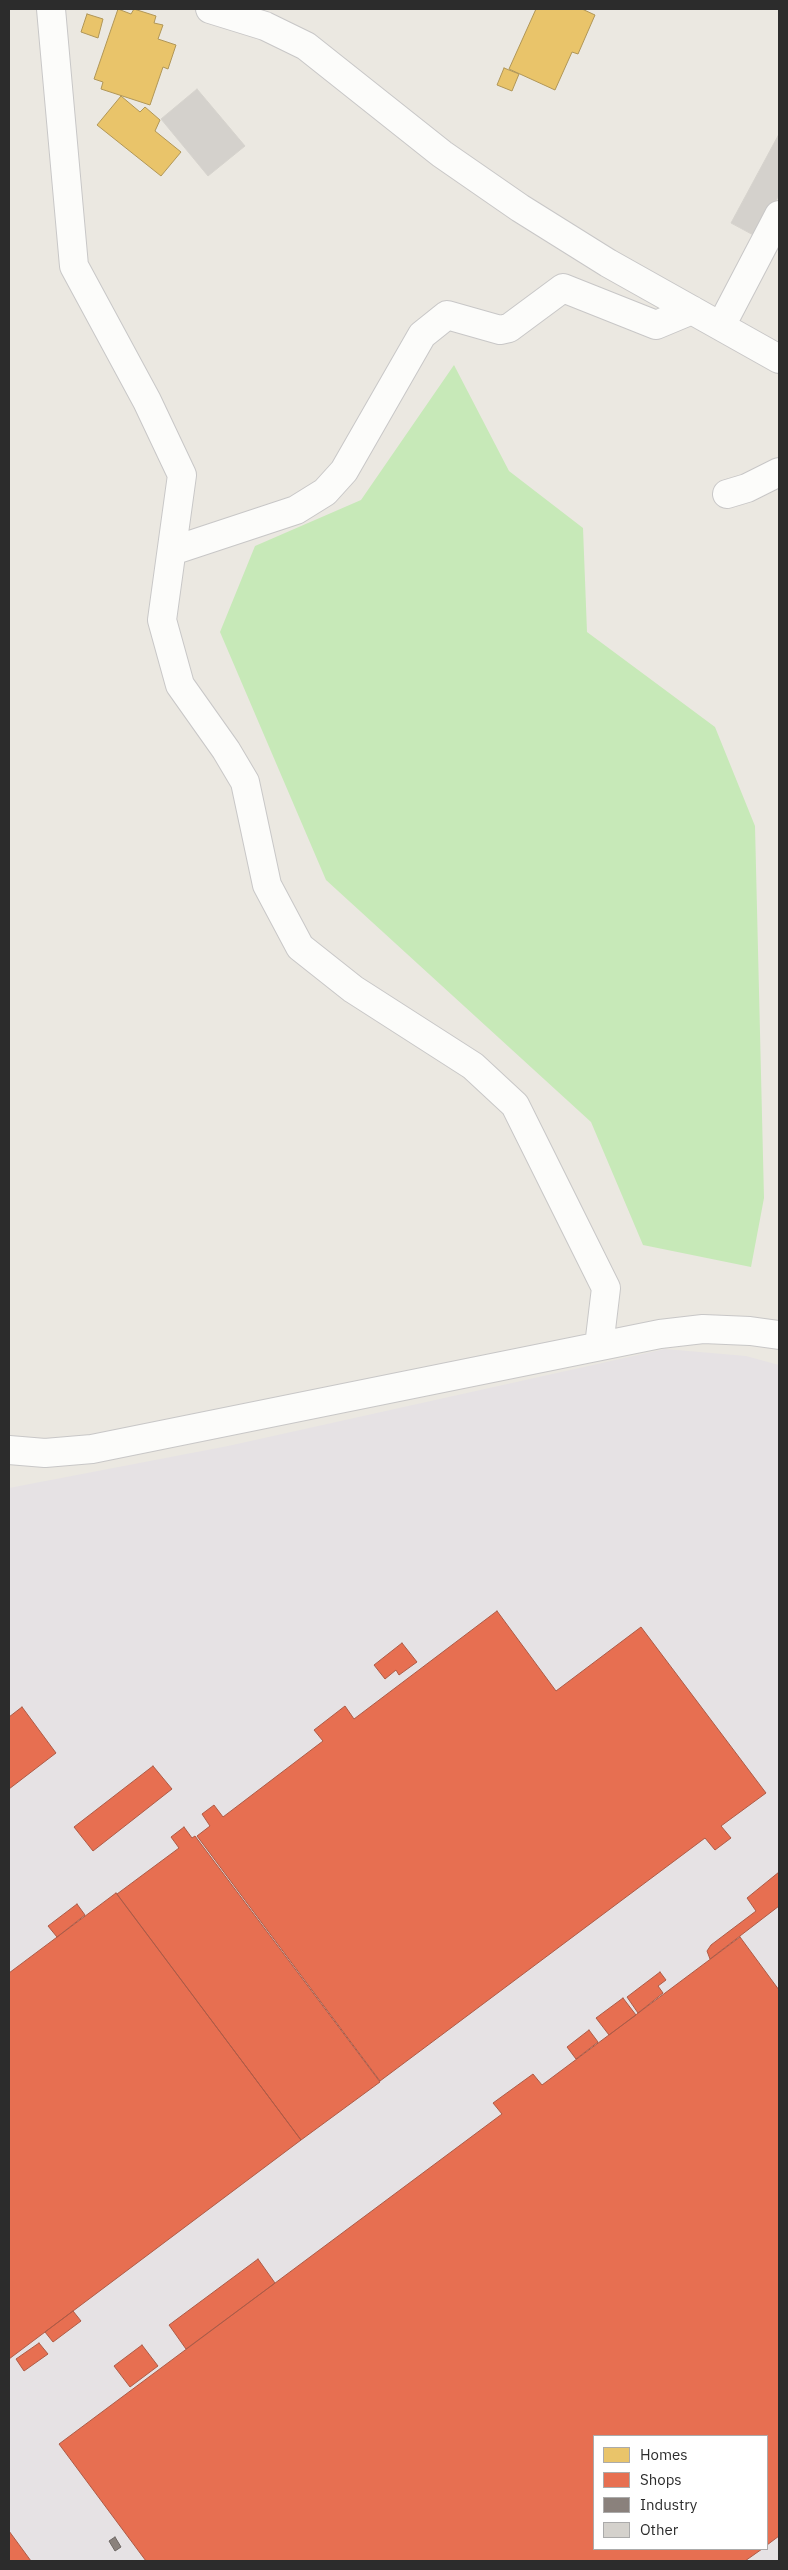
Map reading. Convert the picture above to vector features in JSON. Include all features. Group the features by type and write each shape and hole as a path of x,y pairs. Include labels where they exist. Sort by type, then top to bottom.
{"street":[{"path":"51,9 74,266 147,401 182,475 162,620 180,685 226,750 245,782 267,884 300,947 353,989 473,1066 515,1105 606,1288 599,1346"},
{"path":"210,9 265,26 306,46 442,154 513,203 608,263 779,359"},
{"path":"721,326 779,215"},
{"path":"172,551 296,510 325,492 344,471 422,335 447,315 500,330 509,328 563,288 656,325 692,310"},
{"path":"727,494 747,488 779,472"},
{"path":"9,1450 46,1453 92,1450 660,1334 703,1329 750,1331 779,1335"}],"shaded area":[{"path":"665,1349 746,1356 779,1365 779,2561 9,2561 9,1488 228,1446"}],"green space":[{"path":"454,365 509,471 583,528 587,632 715,727 755,826 764,1198 751,1267 643,1245 591,1122 326,880 220,632 255,546 361,500"}],"building: Homes":[{"path":"118,9 131,14 134,9 156,16 154,23 163,25 158,39 176,45 168,69 163,67 150,105 101,89 103,82 94,79"},
{"path":"536,9 582,9 595,15 578,54 572,52 555,90 509,69"},
{"path":"87,14 103,19 98,38 81,32"},
{"path":"504,68 519,74 512,91 497,85"},
{"path":"121,96 140,112 145,107 160,120 155,131 181,152 161,176 97,125"}],"building: Shops":[{"path":"497,1611 556,1691 641,1627 766,1793 721,1826 731,1838 715,1850 705,1838 380,2081 197,1836 210,1826 202,1814 214,1805 223,1817 323,1741 314,1730 345,1706 354,1719"},
{"path":"402,1643 417,1662 399,1675 396,1670 385,1679 374,1665"},
{"path":"22,1707 56,1753 9,1789 9,1717"},
{"path":"153,1766 172,1789 93,1851 74,1827"},
{"path":"184,1827 192,1838 195,1836 380,2082 301,2140 117,1894 179,1848 171,1837"},
{"path":"779,1872 779,1906 710,1959 707,1951 711,1945 756,1911 747,1898"},
{"path":"116,1893 301,2140 9,2359 9,1973"},
{"path":"77,1904 85,1915 57,1937 48,1926"},
{"path":"740,1937 779,1990 779,2536 768,2544 768,2435 593,2435 593,2550 761,2550 745,2561 146,2561 59,2444 502,2114 493,2103 533,2074 542,2085"},
{"path":"660,1972 666,1980 658,1986 663,1993 638,2013 627,1997"},
{"path":"623,1998 636,2015 609,2035 596,2018"},
{"path":"589,2030 598,2042 576,2059 567,2047"},
{"path":"258,2259 275,2283 186,2349 169,2325"},
{"path":"73,2311 81,2321 53,2342 45,2332"},
{"path":"39,2343 48,2354 24,2371 16,2359"},
{"path":"142,2345 158,2366 130,2387 114,2366"},
{"path":"9,2531 31,2561 9,2561"}],"building: Industry":[{"path":"115,2537 121,2547 115,2551 109,2541"}],"building: Other":[{"path":"197,89 245,146 208,176 161,119"},
{"path":"779,134 779,195 757,237 731,223"}]}
